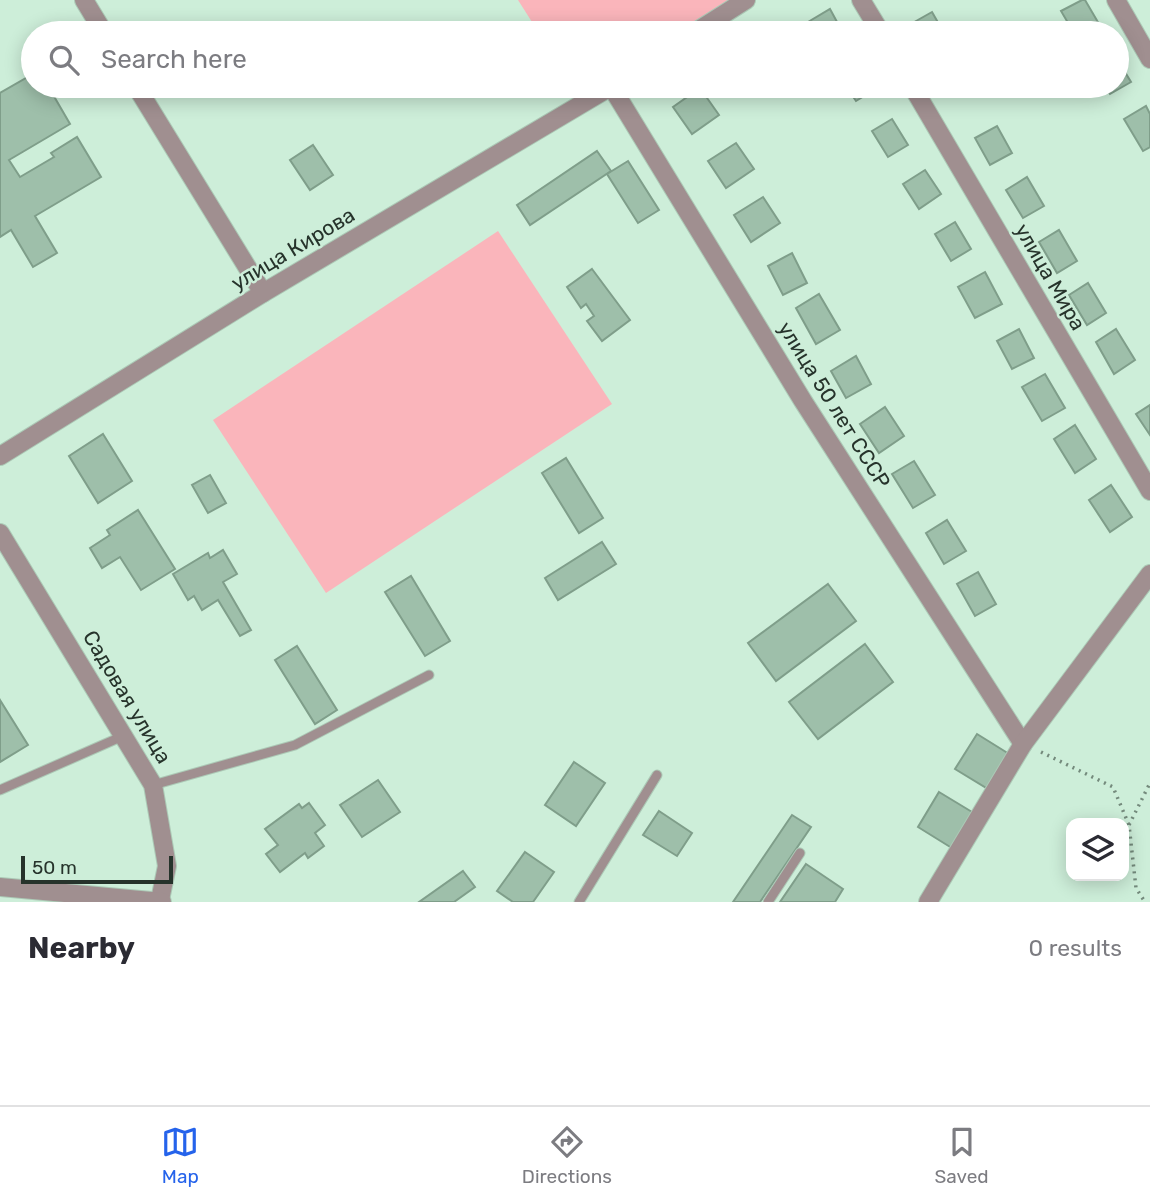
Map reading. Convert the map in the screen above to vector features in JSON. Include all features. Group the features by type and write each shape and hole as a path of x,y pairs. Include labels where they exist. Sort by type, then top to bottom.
{"street":[{"path":"84,0 97,21"},
{"path":"713,21 746,0"},
{"path":"861,0 874,21"},
{"path":"1116,0 1128,21"},
{"path":"1129,23 1150,59"},
{"path":"143,98 263,293"},
{"name":"улица Кирова","path":"0,456 263,293 592,98"},
{"name":"улица 50 лет СССР","path":"619,98 803,401 1023,744"},
{"name":"улица Мира","path":"919,98 1150,491"},
{"name":"Садовая улица","path":"0,533 153,785 167,866 160,901"},
{"path":"928,902 1023,744 1150,573"},
{"path":"0,887 160,901"}],"lane":[{"path":"153,785 295,745 429,675"},
{"path":"0,790 123,736"},
{"path":"579,902 657,775"},
{"path":"768,902 800,853"}],"path":[{"path":"1023,744 1114,787 1126,818"},
{"path":"1145,902 1136,888 1129,825 1150,783"}],"shaded area":[{"path":"518,0 738,0 703,21 531,21"},
{"path":"498,231 612,404 326,593 213,420"}],"building":[{"path":"1085,0 1097,21 1067,21 1061,11"},
{"path":"830,9 836,21 810,21"},
{"path":"932,12 937,21 916,21"},
{"path":"21,81 21,98 55,98 70,124 9,160 20,177 54,157 51,153 77,137 101,177 35,216 57,253 33,267 11,230 0,237 0,93"},
{"path":"686,98 707,98 719,115 692,134 673,107"},
{"path":"1146,106 1150,114 1150,147 1143,151 1124,119"},
{"path":"892,119 908,145 888,157 872,131"},
{"path":"997,126 1012,153 990,165 975,138"},
{"path":"736,143 754,169 726,188 708,161"},
{"path":"313,145 333,175 310,190 290,160"},
{"path":"597,151 611,171 530,225 517,205"},
{"path":"628,161 659,210 638,223 607,174"},
{"path":"925,170 941,194 919,209 903,184"},
{"path":"1027,177 1044,206 1023,218 1006,190"},
{"path":"763,197 780,223 751,242 734,215"},
{"path":"955,222 971,249 951,261 935,234"},
{"path":"1059,230 1077,261 1057,273 1039,242"},
{"path":"792,253 807,283 783,295 768,266"},
{"path":"592,269 630,320 602,341 587,321 594,316 586,304 581,308 567,287"},
{"path":"985,272 1002,304 975,318 958,287"},
{"path":"1088,283 1106,313 1087,325 1069,295"},
{"path":"819,294 840,330 816,344 796,308"},
{"path":"1019,329 1034,358 1012,369 997,341"},
{"path":"1116,329 1135,360 1114,374 1096,342"},
{"path":"856,356 871,384 846,398 831,371"},
{"path":"1045,374 1065,408 1042,421 1022,387"},
{"path":"1150,405 1150,435 1136,414"},
{"path":"885,407 904,436 879,453 860,424"},
{"path":"1075,425 1096,459 1075,473 1054,439"},
{"path":"103,434 132,481 98,503 69,456"},
{"path":"566,458 603,518 579,533 542,473"},
{"path":"914,461 935,495 913,508 892,474"},
{"path":"210,475 226,503 208,513 192,485"},
{"path":"1111,485 1132,517 1110,532 1089,500"},
{"path":"138,510 175,569 141,590 120,557 102,568 90,548 110,535 107,530"},
{"path":"947,520 966,551 944,564 926,533"},
{"path":"602,542 616,564 558,600 545,578"},
{"path":"223,550 237,574 223,582 251,630 240,636 218,600 202,610 194,596 188,600 173,574 208,553 210,558"},
{"path":"978,572 996,604 975,616 957,584"},
{"path":"411,576 450,641 425,656 385,592"},
{"path":"828,584 856,621 776,681 748,643"},
{"path":"865,644 893,682 818,739 789,702"},
{"path":"297,646 337,710 315,724 275,660"},
{"path":"0,700 28,745 0,762"},
{"path":"977,734 1014,757 993,792 955,769"},
{"path":"574,762 605,783 576,826 545,805"},
{"path":"378,780 400,812 362,837 340,805"},
{"path":"939,792 977,815 955,850 918,827"},
{"path":"309,803 325,825 315,833 324,846 308,858 305,853 280,872 266,854 278,845 265,829 299,804 302,808"},
{"path":"659,811 692,833 677,856 643,835"},
{"path":"792,815 811,827 760,902 733,902"},
{"path":"525,852 554,872 533,902 513,902 497,891"},
{"path":"806,864 843,889 835,902 780,902"},
{"path":"463,871 475,887 454,902 419,902"}]}
